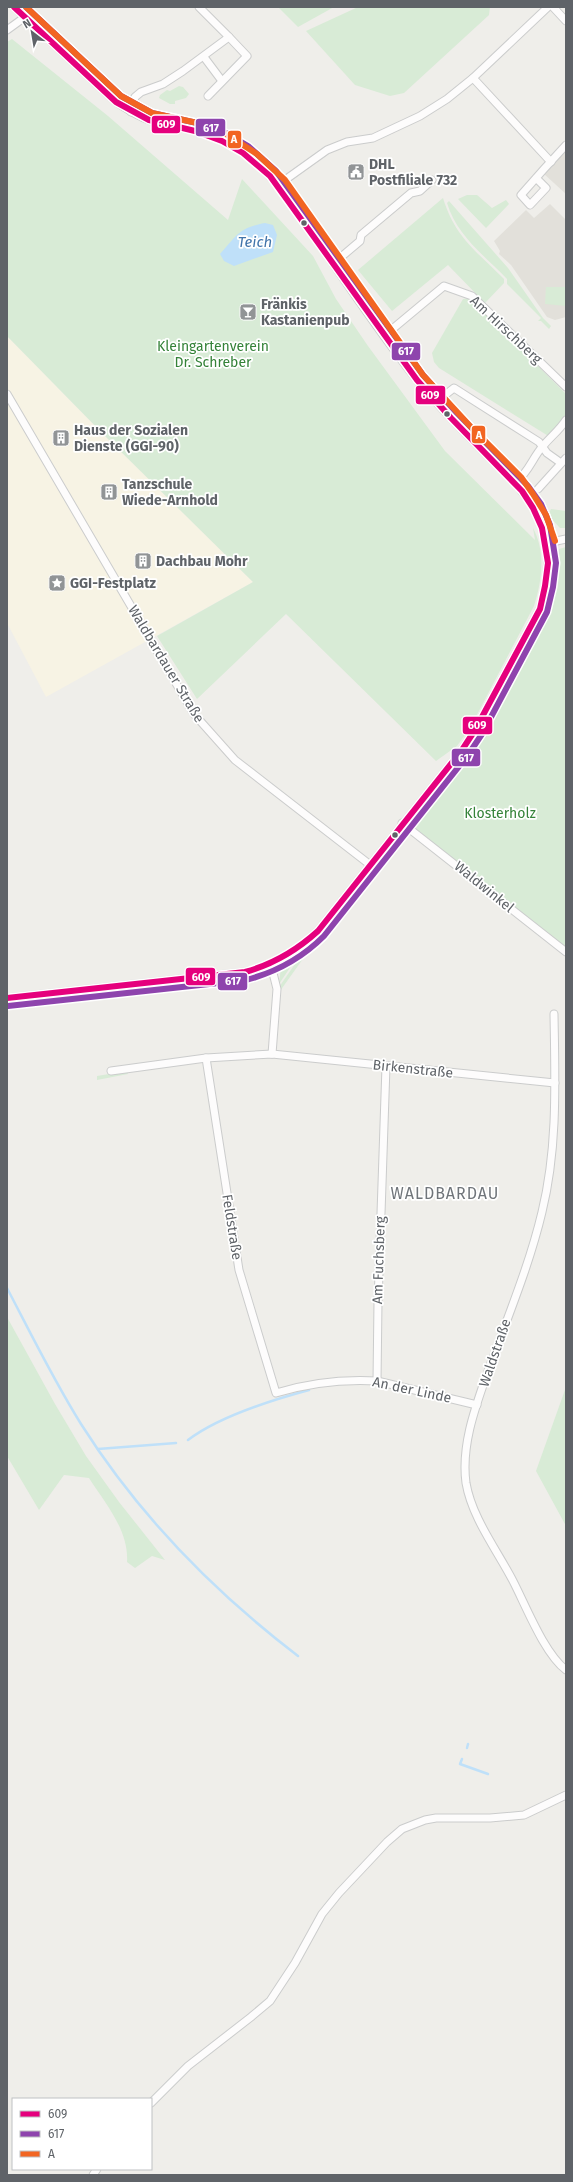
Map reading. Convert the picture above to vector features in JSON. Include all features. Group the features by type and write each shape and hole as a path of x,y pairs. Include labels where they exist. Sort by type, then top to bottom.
{"street":[{"path":"7,998 245,972 271,966 300,948 318,931 369,864 462,750 475,730 540,609 545,590 548,568 547,543 539,518 515,483 436,402 384,336 278,185 250,158 228,144 200,132 160,124 131,112 116,102 14,7"},
{"path":"199,7 247,56 208,96"},
{"path":"278,185 327,150 347,142 373,138 420,116 447,99 473,78 548,7"},
{"path":"553,7 566,21"},
{"path":"7,30 25,17"},
{"path":"131,112 135,97 141,92 163,84 204,56 229,36"},
{"path":"204,56 222,81"},
{"path":"473,78 551,162"},
{"path":"536,178 566,145"},
{"path":"334,263 360,241 361,235 411,192 420,191 432,180"},
{"name":"Am Hirschberg","path":"384,336 444,286 472,296 566,387"},
{"path":"436,402 454,388 539,442 547,453 563,461 538,489"},
{"name":"Waldbardauer Straße","path":"7,394 194,714 205,729 234,760 369,864"},
{"path":"515,483 530,467 542,446 557,433 566,420"},
{"path":"547,543 566,539"},
{"name":"Waldwinkel","path":"402,823 566,952"},
{"path":"271,966 276,989 272,1054"},
{"name":"Waldstraße","path":"554,1014 555,1083 553,1141 543,1211 528,1259 477,1405 465,1459 469,1494 478,1517 547,1647 566,1670"},
{"name":"Birkenstraße","path":"111,1071 206,1058 272,1054 555,1083"},
{"name":"Feldstraße","path":"206,1058 239,1270 276,1393"},
{"name":"Am Fuchsberg","path":"377,1381 378,1302 386,1066"},
{"name":"An der Linde","path":"276,1393 328,1381 377,1381 477,1405"},
{"path":"152,2102 166,2085 188,2066 270,2001 295,1964 322,1914 339,1892 387,1842 402,1829 425,1820 436,1818 490,1818 524,1815 566,1795"}],"shaded area":[{"path":"566,148 566,194 543,173"},
{"path":"550,204 566,220 566,317 555,320 547,317 511,265 499,254 500,251 494,241 526,210 534,218"},
{"path":"7,336 107,438 253,582 46,697 7,623"}],"green space":[{"path":"278,7 334,7 298,27"},
{"path":"358,7 490,7 489,15 404,93 390,96 355,85 306,31"},
{"name":"Kleingartenverein Dr. Schreber","path":"12,39 108,116 228,220 242,179 313,256 336,299 368,346 445,451 535,540 533,528 540,547 541,557 541,577 534,606 470,728 457,746 436,761 286,614 197,699 157,636 253,582 107,438 7,336 7,42"},
{"path":"179,86 183,87 189,94 186,98 175,101 175,104 170,104 159,98 160,95 167,90 170,91"},
{"path":"467,195 477,195 492,208 506,200 509,204 486,228 458,199"},
{"path":"443,198 448,212 460,233 504,279 504,283 485,303 448,265 392,311 358,270"},
{"path":"449,201 508,268 543,318 551,326 549,329 541,321 538,321 541,318 507,284 507,279 464,235 452,215 447,203"},
{"path":"546,287 566,287 566,306 545,304"},
{"path":"470,298 566,394 566,414 550,437 439,368 434,362 432,353 463,299"},
{"path":"551,509 566,511 566,528 560,528 548,515"},
{"name":"Klosterholz","path":"566,547 566,949 407,824 466,751 520,662 546,609 559,549"},
{"path":"300,953 279,984 281,967"},
{"path":"302,954 305,956 280,991 279,987"},
{"path":"127,1071 128,1074 97,1080 97,1076"},
{"path":"7,1317 55,1404 86,1456 119,1502 165,1560 152,1556 135,1568 127,1562 127,1550 120,1528 109,1507 89,1478 64,1475 39,1510 7,1456"},
{"path":"566,1387 566,1526 536,1471"}],"water":[{"name":"Teich","path":"265,223 273,225 277,235 273,252 234,266 224,261 220,254 239,233 249,227"}],"waterway":[{"path":"7,1288 71,1408 103,1457 127,1489 152,1520 207,1578 236,1605 298,1656"},
{"path":"188,1440 214,1424 246,1410 309,1390"},
{"path":"98,1449 176,1443"},
{"path":"467,1748 468,1744"},
{"path":"462,1759 460,1764 488,1774"}],"transit line":[{"name":"609","path":"7,998 245,972 275,961 293,951 310,938 318,931 462,750 475,730 540,609 548,563 542,528 533,508 522,491 451,418 417,380 270,176 243,153 222,141 195,131 149,120 116,102 14,7"},
{"name":"617","path":"8,1006 246,980 279,968 316,944 324,936 468,755 482,734 547,612 553,587 556,563 550,525 541,504 528,486 457,413 423,375 276,171 248,146 226,133 197,123 152,113 121,96 26,7"},
{"name":"A","path":"26,7 121,96 152,113 202,124 226,134 257,154 285,180 423,375 470,426 521,477 546,515 555,541"}],"place":[{"name":"DHL Postfiliale 732","path":"356,172"},
{"name":"Fränkis Kastanienpub","path":"248,312"},
{"name":"Haus der Sozialen Dienste (GGI-90)","path":"61,438"},
{"name":"Tanzschule Wiede-Arnhold","path":"109,492"},
{"name":"Dachbau Mohr","path":"143,561"},
{"name":"GGI-Festplatz","path":"57,583"}],"district":[{"name":"WALDBARDAU","path":"445,1193"}]}
